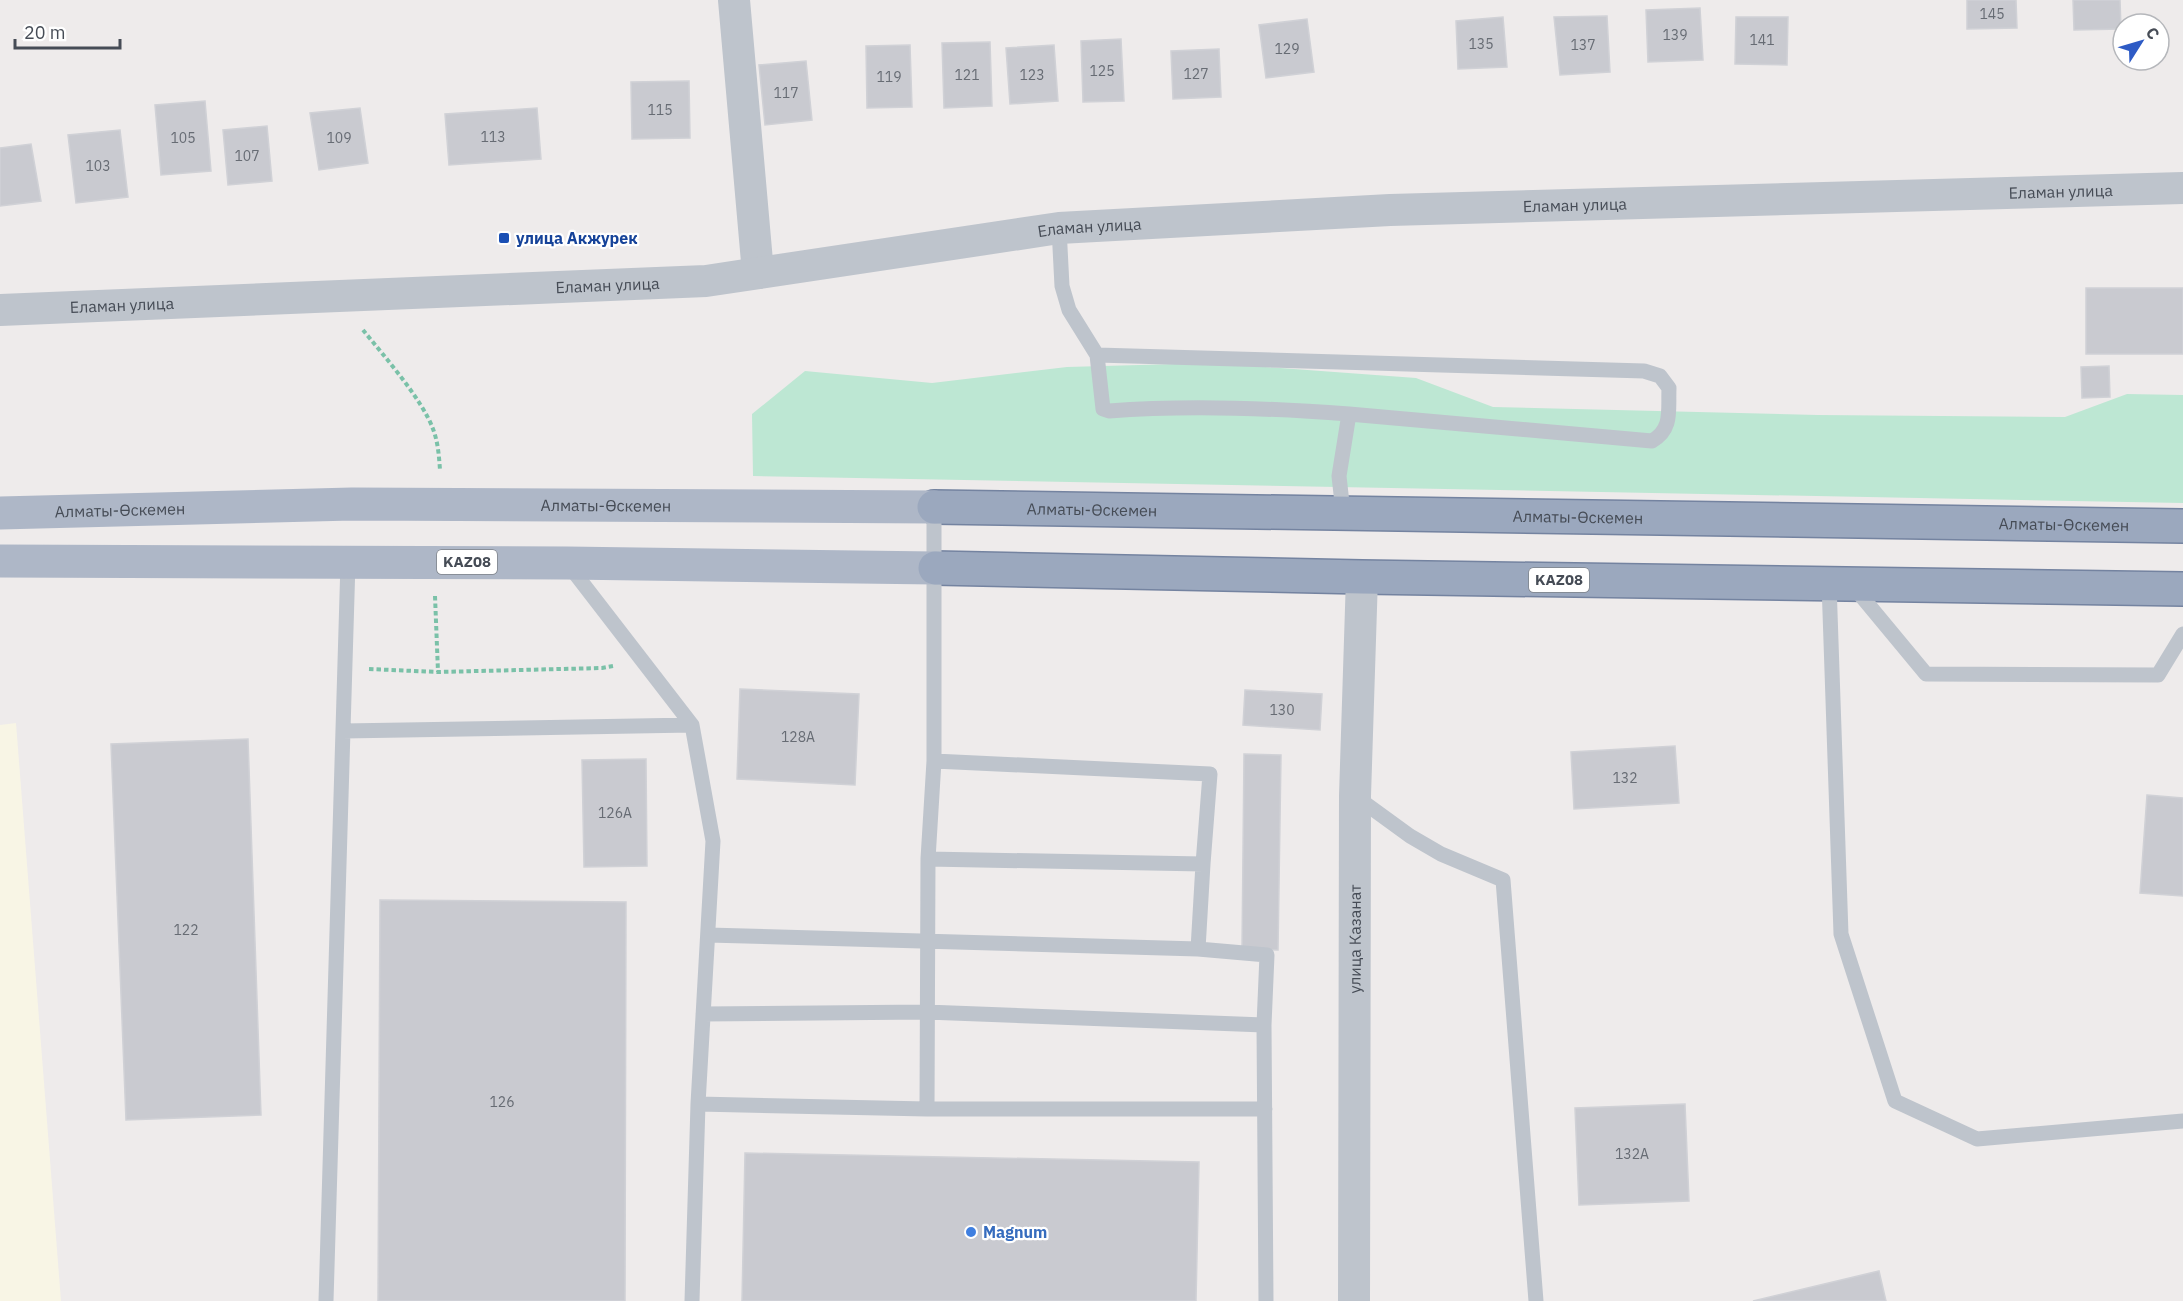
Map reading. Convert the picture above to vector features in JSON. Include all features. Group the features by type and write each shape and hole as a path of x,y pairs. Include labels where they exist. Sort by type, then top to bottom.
{"highway":[{"name":"Алматы-Өскемен","path":"934,507 2183,526"},
{"name":"KAZ08","path":"935,568 1362,577 2183,589"}],"main road":[{"name":"Алматы-Өскемен","path":"0,513 352,504 934,507"},
{"name":"KAZ08","path":"0,561 434,562 935,568"}],"street":[{"path":"734,0 758,273"},
{"name":"Еламан улица","path":"0,310 706,280 1059,228 1390,210 2183,188"},
{"name":"улица Казанат","path":"1354,1301 1355,796 1362,577"}],"lane":[{"path":"1059,228 1064,294 1069,310 1097,355 1102,407 1109,411 1191,409 1308,411 1652,441 1666,429 1669,388 1660,376 1644,371 1097,355"},
{"path":"1344,512 1339,476 1349,414"},
{"path":"927,1109 928,859 934,761 934,507"},
{"path":"326,1301 348,562"},
{"path":"567,563 692,725 713,841 698,1104 692,1301"},
{"path":"1840,584 1926,674 2158,675 2183,634"},
{"path":"1840,584 1840,934 1895,1101 1977,1139 2183,1121"},
{"path":"343,731 692,725"},
{"path":"934,761 1210,774 1198,949"},
{"path":"1355,796 1410,836 1441,854 1503,880 1536,1301"},
{"path":"928,859 1203,864"},
{"path":"708,935 1198,949 1267,955 1264,1025 1266,1301"},
{"path":"703,1014 926,1012 1264,1025"},
{"path":"698,1104 927,1109 1265,1109"}],"path":[{"path":"337,296 418,402 432,427 439,450 440,504"},
{"path":"434,562 438,672"},
{"path":"344,669 438,672 602,668 642,660"}],"shaded area":[{"path":"16,723 61,1301 0,1301 0,725"}],"green space":[{"path":"1212,363 1416,378 1493,407 1818,415 2065,417 2127,394 2183,395 2183,503 753,476 752,414 805,371 932,383 1067,367"}],"building":[{"path":"1967,0 2016,0 2017,28 1967,29"},
{"path":"2073,0 2120,0 2120,12 2111,12 2111,29 2074,30"},
{"path":"1700,8 1703,60 1648,62 1646,10"},
{"path":"1607,16 1610,72 1560,75 1554,17"},
{"path":"1503,17 1507,67 1458,69 1456,21"},
{"path":"1736,17 1788,17 1787,65 1735,64"},
{"path":"1307,19 1314,72 1266,78 1259,25"},
{"path":"1121,39 1124,101 1083,102 1081,41"},
{"path":"990,42 992,106 944,108 942,43"},
{"path":"910,45 912,107 867,108 866,46"},
{"path":"1054,45 1058,101 1010,104 1006,48"},
{"path":"1219,49 1221,97 1173,99 1171,51"},
{"path":"806,61 812,120 765,125 759,65"},
{"path":"689,81 690,138 632,139 631,82"},
{"path":"205,101 211,171 161,175 155,105"},
{"path":"360,108 368,163 319,170 310,113"},
{"path":"537,108 541,159 449,165 445,114"},
{"path":"267,126 272,181 228,185 223,130"},
{"path":"120,130 128,197 76,203 68,135"},
{"path":"31,144 41,201 0,206 0,148"},
{"path":"2086,288 2183,288 2183,354 2086,354"},
{"path":"2109,366 2110,397 2082,398 2081,367"},
{"path":"740,689 859,694 855,785 737,779"},
{"path":"1245,690 1322,694 1320,730 1243,725"},
{"path":"248,739 261,1115 126,1120 111,744"},
{"path":"1675,746 1679,803 1574,809 1571,752"},
{"path":"1244,754 1281,755 1278,950 1242,949"},
{"path":"646,759 647,866 584,867 582,760"},
{"path":"2147,795 2183,798 2183,896 2140,893"},
{"path":"380,900 626,902 625,1301 378,1301"},
{"path":"1685,1104 1689,1201 1579,1205 1575,1108"},
{"name":"Magnum","path":"745,1153 1199,1162 1196,1301 742,1301"},
{"path":"1879,1271 1886,1301 1753,1301"}],"place":[{"name":"улица Акжурек","path":"504,238"},
{"name":"Magnum","path":"971,1232"}]}
